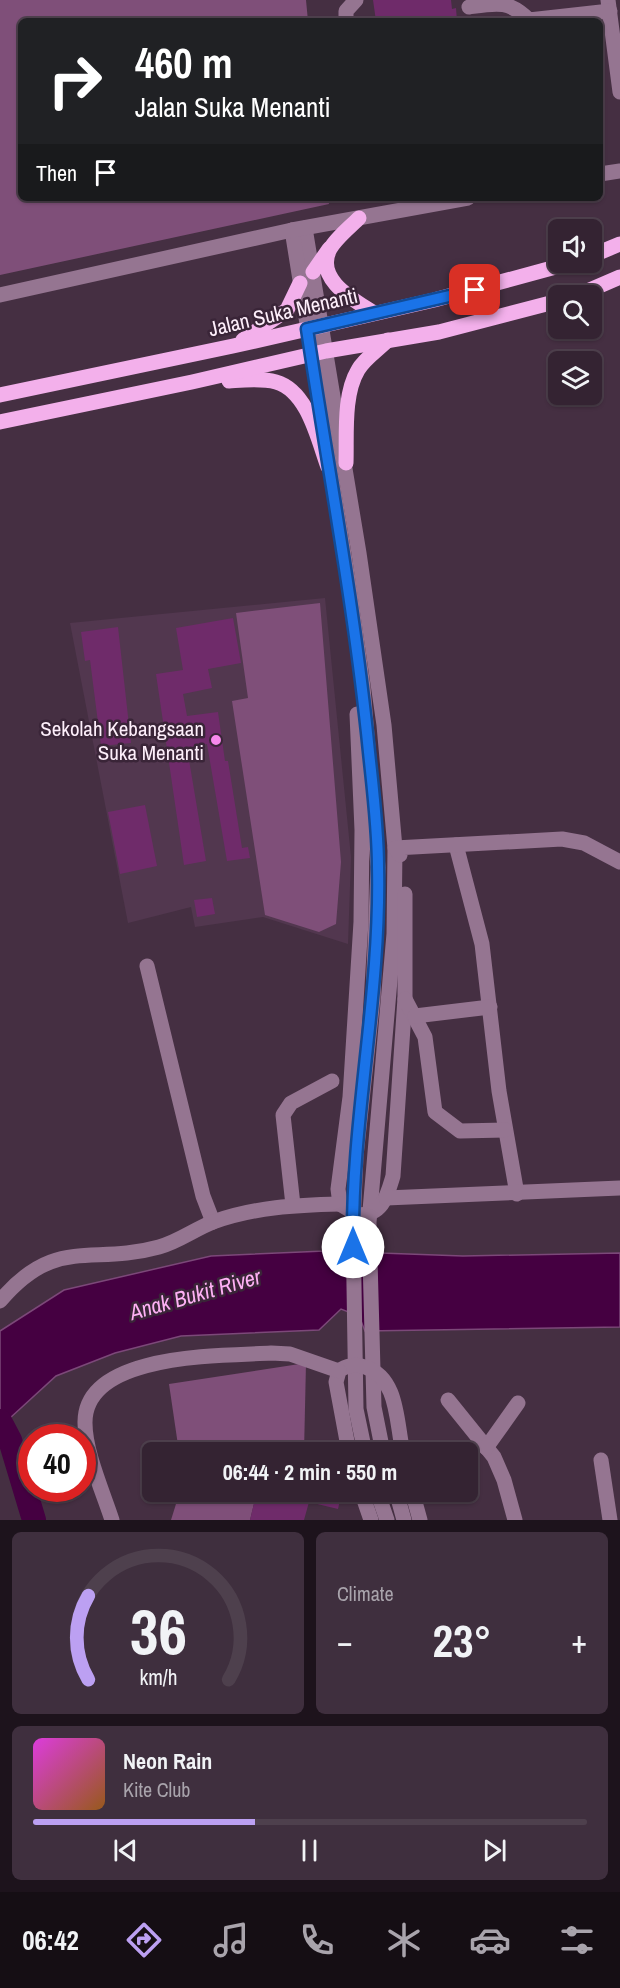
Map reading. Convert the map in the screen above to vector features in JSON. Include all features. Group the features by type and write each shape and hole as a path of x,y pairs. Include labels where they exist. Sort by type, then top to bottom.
{"main road":[{"path":"313,272 331,247 359,218"},
{"path":"602,251 620,244"},
{"path":"331,247 327,257 328,270 334,283 346,295 374,313"},
{"name":"Jalan Suka Menanti","path":"0,396 233,346 517,280 548,270"},
{"path":"602,285 620,278"},
{"path":"233,346 287,310 300,283"},
{"path":"0,422 326,351 439,332 548,305"},
{"path":"345,463 349,400 354,378 358,368 388,340"},
{"path":"192,382 252,380 277,382 292,392 305,407 328,467"}],"street":[{"path":"346,18 346,11 356,0"},
{"path":"526,0 529,18"},
{"path":"469,8 506,2 514,5 527,18"},
{"path":"540,18 609,5 606,32 620,92"},
{"path":"603,174 620,171"},
{"path":"0,295 298,229 452,201"},
{"path":"298,229 313,272 314,327 311,355 350,592 363,687 378,867 373,998 356,1156 353,1224 356,1409 363,1442"},
{"path":"298,229 300,283 314,327 326,351 345,463 384,725 395,848 394,933 369,1222 374,1407 381,1442"},
{"path":"340,1204 338,1189 358,1000 362,831 356,725 363,687"},
{"path":"395,848 571,840 584,843 620,862"},
{"path":"456,845 478,926 505,1130 517,1194"},
{"path":"2,1293 35,1268 51,1261 74,1255 141,1251 161,1247 213,1222 245,1213 293,1205 340,1204 351,1213 365,1215 378,1210 387,1197 393,1176 405,998 405,882 401,858 395,848"},
{"path":"147,966 203,1196 213,1222"},
{"path":"405,998 424,1037 435,1112 460,1131 505,1130"},
{"path":"415,1016 490,1007"},
{"path":"293,1205 283,1114 291,1103 332,1081"},
{"path":"387,1197 517,1194 620,1188"},
{"path":"112,1520 85,1424 90,1402 100,1388 130,1371 154,1363 259,1353 290,1353 339,1371"},
{"path":"347,1442 337,1392 339,1371 344,1367 363,1366 384,1378 390,1388 400,1442"},
{"path":"448,1400 499,1467 515,1520"},
{"path":"486,1448 518,1403"},
{"path":"601,1460 610,1520"},
{"path":"365,1502 371,1520"},
{"path":"381,1502 387,1520"},
{"path":"399,1502 404,1519"},
{"path":"415,1502 420,1520"}],"shaded area":[{"path":"0,0 306,0 308,18 18,18 18,201 328,201 329,204 0,275"},
{"name":"Sekolah Kebangsaan Suka Menanti","path":"325,598 351,857 348,944 263,917 195,927 191,907 128,923 70,623"},
{"path":"320,603 341,862 336,924 319,932 265,915 232,701 248,698 236,613"},
{"path":"306,1363 304,1442 178,1442 169,1384"},
{"path":"177,1502 254,1502 250,1520 171,1520"}],"water":[{"name":"Anak Bukit River","path":"325,1251 463,1256 620,1253 620,1327 365,1331 359,1316 341,1309 319,1330 181,1336 115,1353 56,1376 10,1418 10,1440 0,1440 0,1331 64,1290 211,1256"}],"building":[{"path":"373,0 451,0 452,9 456,8 457,18 376,18"},
{"path":"233,618 241,663 208,669 212,688 183,694 187,716 218,712 242,848 248,847 250,858 227,861 207,744 187,748 206,861 184,865 156,674 183,670 176,628"},
{"path":"118,627 131,743 101,746 90,660 85,661 81,632"},
{"path":"145,805 157,866 120,874 108,812"},
{"path":"212,898 215,914 197,917 194,900"},
{"path":"254,1502 309,1502 304,1520 250,1520"},
{"path":"309,1502 340,1502 338,1509"}],"waterway":[{"path":"0,1421 10,1440 34,1520"}],"place":[{"name":"Sekolah Kebangsaan Suka Menanti","path":"216,740"}],"route":[{"path":"353,1247 356,1156 373,998 378,867 363,687 350,592 307,329 475,290"}]}
